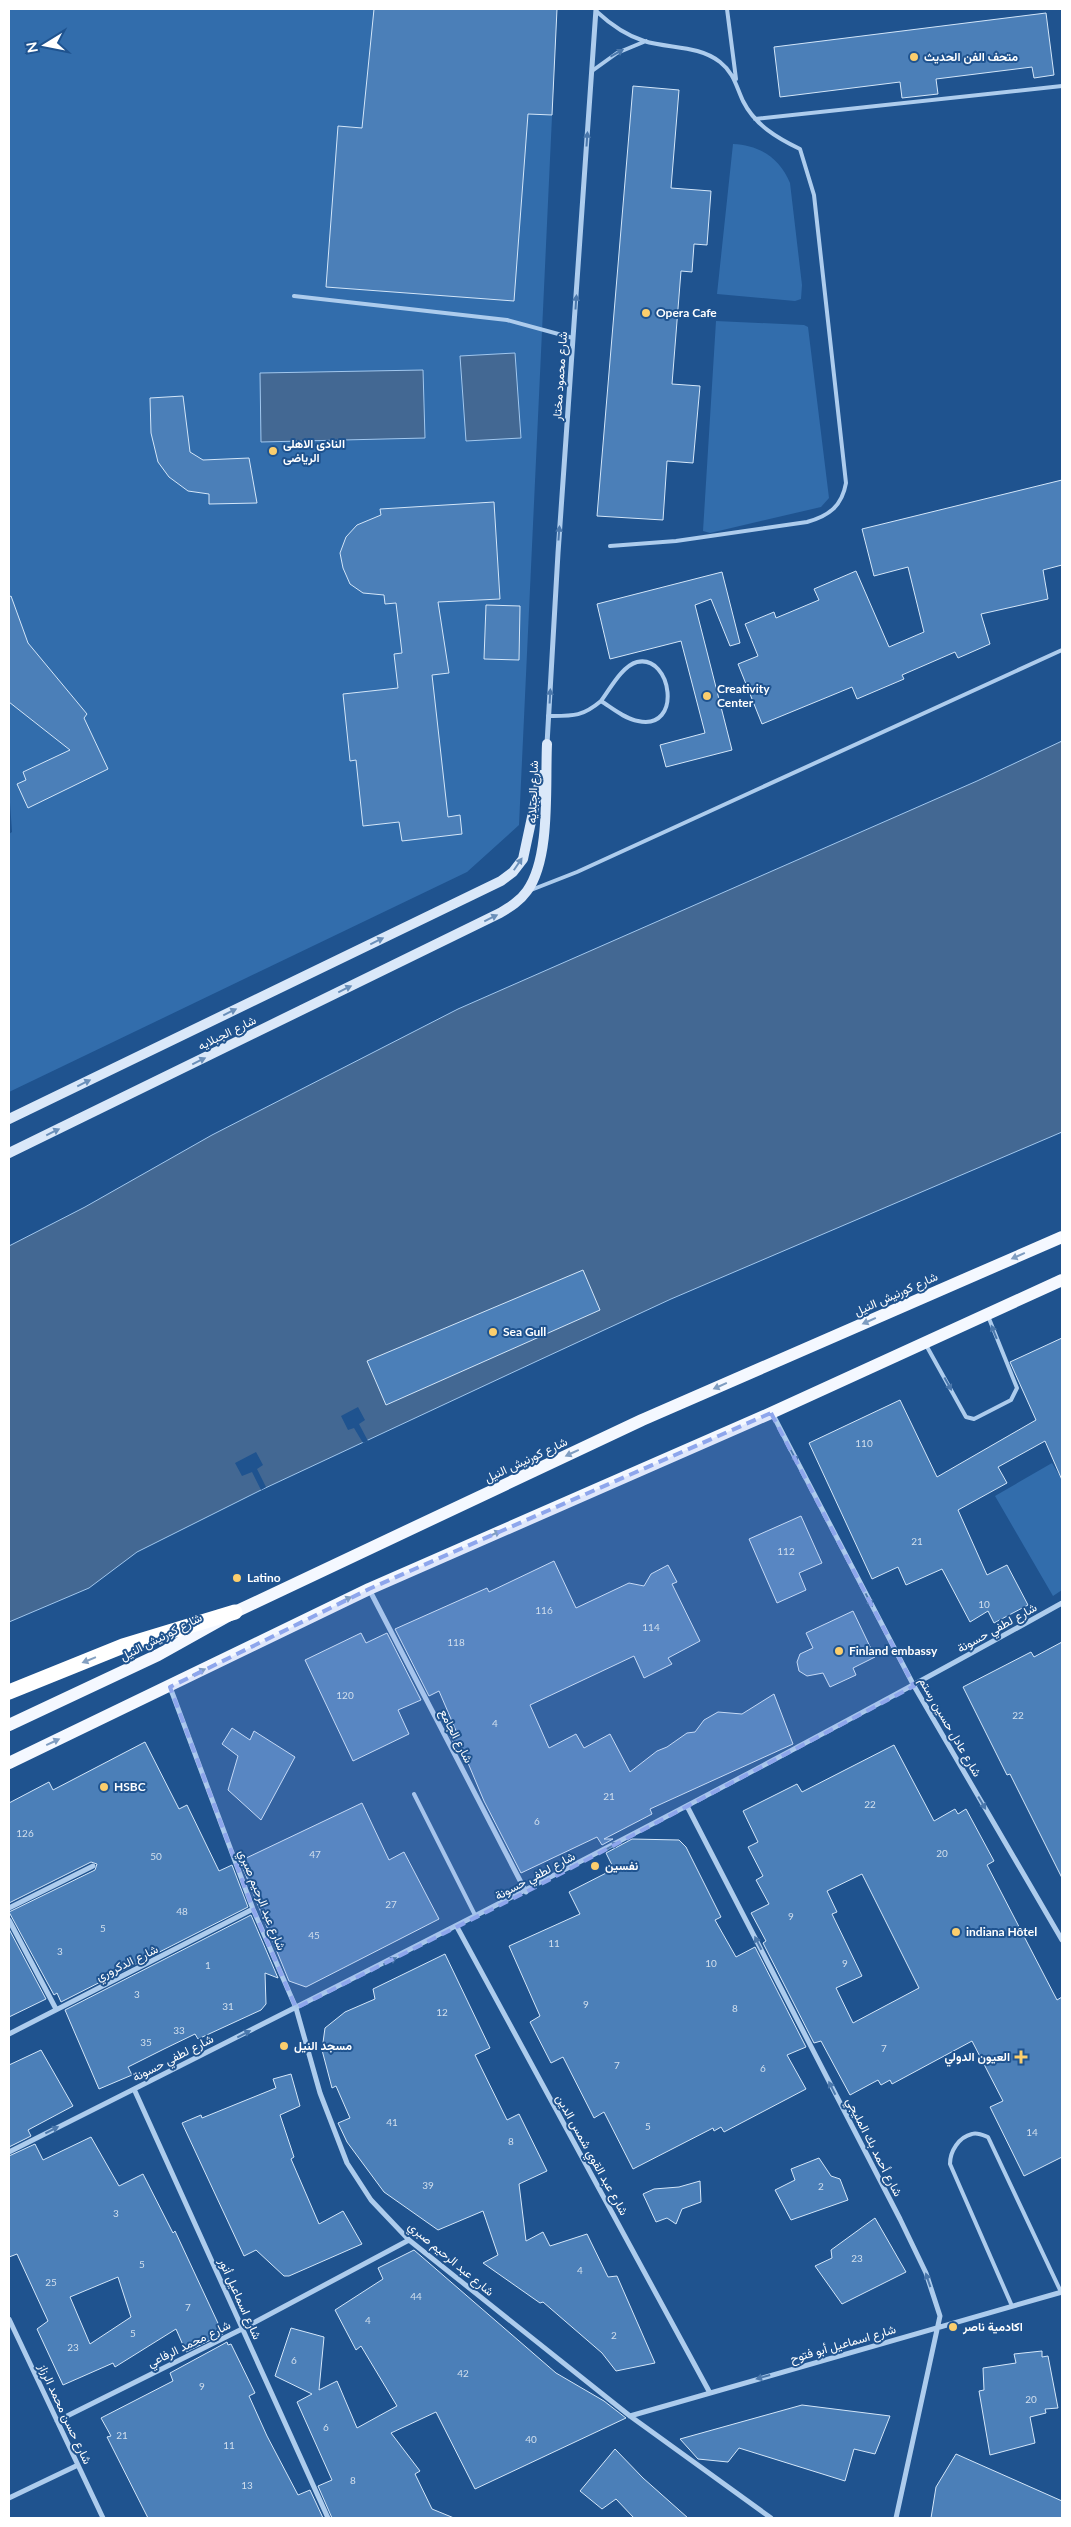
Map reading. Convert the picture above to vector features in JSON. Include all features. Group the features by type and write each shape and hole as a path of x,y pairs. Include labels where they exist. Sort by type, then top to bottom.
{"highway":[{"path":"9,1692 124,1646 235,1612"}],"main road":[{"name":"شارع كورنيش النيل","path":"9,1725 158,1656 235,1612 642,1420 1062,1236"},
{"path":"9,1763 170,1687 369,1589 772,1413 924,1341 1062,1280"}],"street":[{"name":"شارع محمود مختار","path":"547,744 596,10"},
{"name":"شارع الجبلايه","path":"9,1153 500,913 515,903 526,892 536,875 543,849 547,744"},
{"name":"شارع الجبلايه","path":"9,1119 501,881 513,872 523,859 547,744"},
{"name":"شارع عادل حسين رستم","path":"772,1413 914,1686 1062,1940"},
{"name":"شارع الجامع","path":"369,1589 526,1892"},
{"name":"شارع لطفي حسونة","path":"9,2152 526,1892 914,1686 1062,1603"},
{"name":"شارع عبد الرحيم صبري","path":"170,1687 253,1909 296,2008 320,2093 347,2163 371,2200 409,2240 630,2416 771,2518"},
{"name":"شارع أحمد بك المليجي","path":"687,1806 900,2219 926,2273 940,2316 896,2518"},
{"path":"9,1908 93,1866"},
{"name":"شارع الدكروري","path":"9,2034 253,1909"},
{"path":"9,1920 56,2009"},
{"name":"شارع عبد القوي شمس الدين","path":"457,1927 710,2393"},
{"name":"شارع اسماعيل أنور","path":"134,2089 328,2518"},
{"name":"شارع محمد الرفاعي","path":"57,2421 242,2329 409,2240"},
{"name":"شارع اسماعيل أبو فتوح","path":"630,2416 1062,2292"},
{"name":"شارع حسن محمد الرزاز","path":"9,2319 103,2518"},
{"path":"9,2498 78,2465"}],"lane":[{"path":"610,546 676,541 808,522 822,518 844,498 846,484 814,195 800,149 776,137 755,119 743,100 736,80 726,9"},
{"path":"596,10 619,29 646,41 700,51 721,63 736,80"},
{"path":"592,71 617,53 646,41"},
{"path":"755,119 1062,86"},
{"path":"294,296 507,320 573,338"},
{"path":"526,892 586,868 1062,650"},
{"path":"548,716 575,716 588,713 601,701 625,670 637,662 651,663 662,671 668,698 666,709 659,718 648,722 637,721 601,701"},
{"path":"924,1341 966,1416 974,1419 1011,1400 1017,1388 986,1313"},
{"path":"414,1794 476,1918"},
{"path":"1012,2306 950,2164 953,2149 965,2137 974,2133 988,2136 1062,2292"}],"highlighted area":[{"path":"771,1413 914,1686 526,1892 296,2008 253,1909 170,1687 369,1589"}],"shaded area":[{"name":"النادى الاهلى الرياضى","path":"9,9 557,9 519,825 467,872 9,1092 9,834 12,832 9,788"},
{"path":"733,144 751,147 768,154 781,166 790,183 802,285 801,299 795,301 717,294"},
{"path":"716,321 804,325 808,327 829,498 821,507 710,533 703,531"},
{"path":"515,353 521,438 466,441 460,356"},
{"path":"423,370 425,438 261,442 260,373"},
{"path":"1062,741 1062,1132 671,1299 535,1362 261,1490 137,1552 89,1588 9,1622 9,1246 85,1207 212,1135 458,1009 977,781"},
{"path":"1052,1463 1062,1480 1062,1590 1053,1596 995,1496"}],"pier":[{"path":"358,1407 365,1420 359,1424 368,1441 363,1443 354,1428 348,1430 341,1416"},
{"path":"256,1452 263,1465 257,1469 266,1487 261,1490 252,1472 242,1476 235,1463"}],"building":[{"path":"374,9 557,9 552,115 528,114 514,301 326,287 338,126 362,128"},
{"name":"متحف الفن الحديث","path":"1046,13 1054,75 1034,78 1032,67 936,79 938,94 902,98 900,82 780,97 774,47"},
{"path":"633,86 679,90 671,188 711,191 707,245 694,244 692,272 681,271 672,384 700,386 693,463 667,461 663,520 597,516"},
{"path":"183,396 190,452 203,460 249,458 257,503 209,504 209,494 188,491 169,477 158,462 151,433 150,398"},
{"path":"1062,480 1062,565 1043,570 1048,599 981,614 990,644 958,658 955,652 902,675 904,679 857,699 852,687 762,724 738,664 758,656 745,624 774,612 776,618 819,600 814,589 856,571 889,647 924,632 908,567 874,576 862,529"},
{"path":"494,502 500,599 438,602 449,673 432,675 448,817 460,815 462,834 402,841 399,822 363,826 356,760 350,761 343,694 398,688 394,654 402,653 396,603 385,604 384,595 363,593 350,584 343,568 340,553 346,537 357,525 381,515 380,509"},
{"name":"Creativity Center","path":"722,572 740,643 730,646 711,599 695,605 732,750 666,767 660,745 705,733 681,641 610,659 597,604"},
{"path":"11,596 28,643 87,714 84,718 108,769 28,808 17,784 26,780 23,772 70,750 9,702 9,597"},
{"path":"486,605 520,606 519,660 484,659"},
{"name":"Sea Gull","path":"583,1270 600,1310 386,1405 367,1361"},
{"path":"1062,1338 1062,1480 1045,1441 998,1467 1007,1483 958,1510 987,1575 1007,1565 1028,1605 994,1623 988,1611 970,1622 942,1569 906,1585 898,1567 872,1579 809,1443 900,1400 937,1477 1036,1420 1010,1362"},
{"path":"801,1516 822,1563 799,1573 806,1590 777,1603 749,1539"},
{"path":"554,1561 576,1608 629,1583 644,1586 651,1574 668,1565 677,1582 672,1584 700,1641 668,1658 672,1664 644,1678 634,1656 530,1705 549,1748 576,1734 584,1748 610,1734 630,1772 657,1751 667,1747 687,1733 695,1732 704,1720 718,1712 742,1714 774,1694 793,1744 650,1809 652,1814 604,1839 613,1839 602,1845 597,1837 521,1873 484,1801 468,1763 465,1764 450,1736 457,1733 439,1691 429,1696 395,1629 487,1588 489,1592"},
{"name":"Finland embassy","path":"853,1611 875,1657 853,1668 856,1675 830,1687 823,1673 807,1676 799,1671 797,1662 800,1654 813,1648 806,1633"},
{"path":"361,1633 366,1643 387,1633 421,1700 398,1710 409,1734 353,1761 305,1660"},
{"path":"1062,1642 1062,1878 1010,1774 1007,1775 963,1687 1031,1652 1034,1657"},
{"path":"232,1728 250,1740 254,1731 295,1757 261,1820 228,1790 238,1756 222,1744"},
{"path":"145,1742 179,1809 187,1805 219,1871 232,1865 248,1907 61,2002 57,1993 54,1995 9,1912 95,1870 97,1864 91,1862 9,1903 9,1803 49,1782 53,1790"},
{"path":"894,1745 934,1821 955,1809 958,1814 966,1809 994,1861 987,1865 1057,2000 1062,1997 1062,2157 1024,2176 990,2107 1003,2101 972,2041 892,2084 890,2080 881,2085 878,2080 850,2095 821,2041 814,2043 763,1943 766,1941 751,1913 769,1904 756,1880 763,1876 748,1847 758,1842 743,1811 797,1784 802,1792","holes":["862,1874 919,1988 853,2023 836,1988 862,1976 832,1914 837,1912 827,1891"]},
{"path":"362,1803 389,1860 404,1852 439,1919 306,1987 289,1981 240,1861"},
{"path":"632,1839 679,1840 686,1847 721,1917 715,1920 736,1957 755,1947 806,2047 787,2055 806,2089 724,2132 721,2127 714,2131 713,2128 633,2169 604,2112 594,2118 563,2057 551,2063 530,2022 540,2016 509,1946 580,1914 569,1892 614,1869 606,1853"},
{"path":"251,1915 278,1978 265,1973 266,2004 261,2010 198,2039 195,2034 164,2049 128,2067 132,2075 99,2089 65,2010"},
{"path":"9,1929 46,1999 9,2017"},
{"path":"445,1954 490,2048 475,2055 507,2120 519,2114 547,2171 519,2184 526,2241 543,2232 550,2246 587,2234 608,2277 617,2276 655,2363 616,2371 602,2353 543,2302 540,2303 483,2263 498,2255 483,2211 438,2230 384,2192 347,2142 338,2123 350,2118 336,2086 332,2088 322,2050 325,2028 345,2012 375,1999 373,1989"},
{"path":"41,2050 73,2106 28,2130 31,2136 9,2147 9,2065"},
{"path":"291,2074 300,2106 280,2115 294,2157 291,2159 319,2224 343,2211 362,2244 289,2276 284,2276 256,2250 244,2256 182,2123 201,2115 202,2118 276,2088 273,2079"},
{"path":"91,2137 119,2186 143,2174 173,2233 175,2231 223,2334 186,2352 176,2329 115,2367 113,2363 63,2385 37,2329 48,2321 17,2254 9,2257 9,2156 35,2144 43,2160","holes":["118,2277 131,2317 90,2344 70,2297"]},
{"path":"819,2158 831,2176 840,2179 848,2200 791,2220 775,2190 795,2180 791,2169"},
{"path":"700,2181 701,2202 682,2209 676,2224 667,2218 656,2222 643,2194 654,2189 679,2187"},
{"path":"875,2218 906,2272 842,2304 815,2266 832,2258 831,2250"},
{"path":"414,2250 556,2373 604,2401 626,2418 475,2489 436,2412 391,2433 420,2471 415,2474 432,2509 454,2518 332,2518 318,2486 332,2480 297,2402 312,2394 275,2376 291,2328 324,2337 319,2390 337,2381 357,2428 397,2406 361,2346 356,2350 335,2310 383,2279 378,2268"},
{"path":"227,2342 228,2345 231,2344 255,2393 249,2396 267,2436 298,2495 310,2490 323,2518 148,2518 107,2437 111,2436 101,2418 173,2381 170,2373"},
{"path":"1042,2351 1042,2357 1048,2356 1058,2408 1045,2409 1046,2413 1030,2417 1035,2443 990,2455 979,2391 984,2390 983,2368 1016,2363 1014,2354"},
{"path":"802,2405 890,2416 875,2454 854,2449 845,2481 739,2448 728,2462 698,2459 680,2439"},
{"path":"615,2449 643,2478 688,2518 634,2518 616,2499 602,2509 580,2491"},
{"path":"956,2454 1062,2501 1062,2518 931,2518 936,2487"}],"place":[{"name":"متحف الفن الحديث","path":"914,57"},
{"name":"Opera Cafe","path":"646,313"},
{"name":"النادى الاهلى الرياضى","path":"273,451"},
{"name":"Creativity Center","path":"707,696"},
{"name":"Sea Gull","path":"493,1332"},
{"name":"Latino","path":"237,1578"},
{"name":"Finland embassy","path":"839,1651"},
{"name":"HSBC","path":"104,1787"},
{"name":"نفسين","path":"595,1866"},
{"name":"indiana Hôtel","path":"956,1932"},
{"name":"مسجد النيل","path":"284,2046"},
{"name":"العيون الدولي","path":"1021,2057"},
{"name":"اكادمية ناصر","path":"953,2327"}]}
